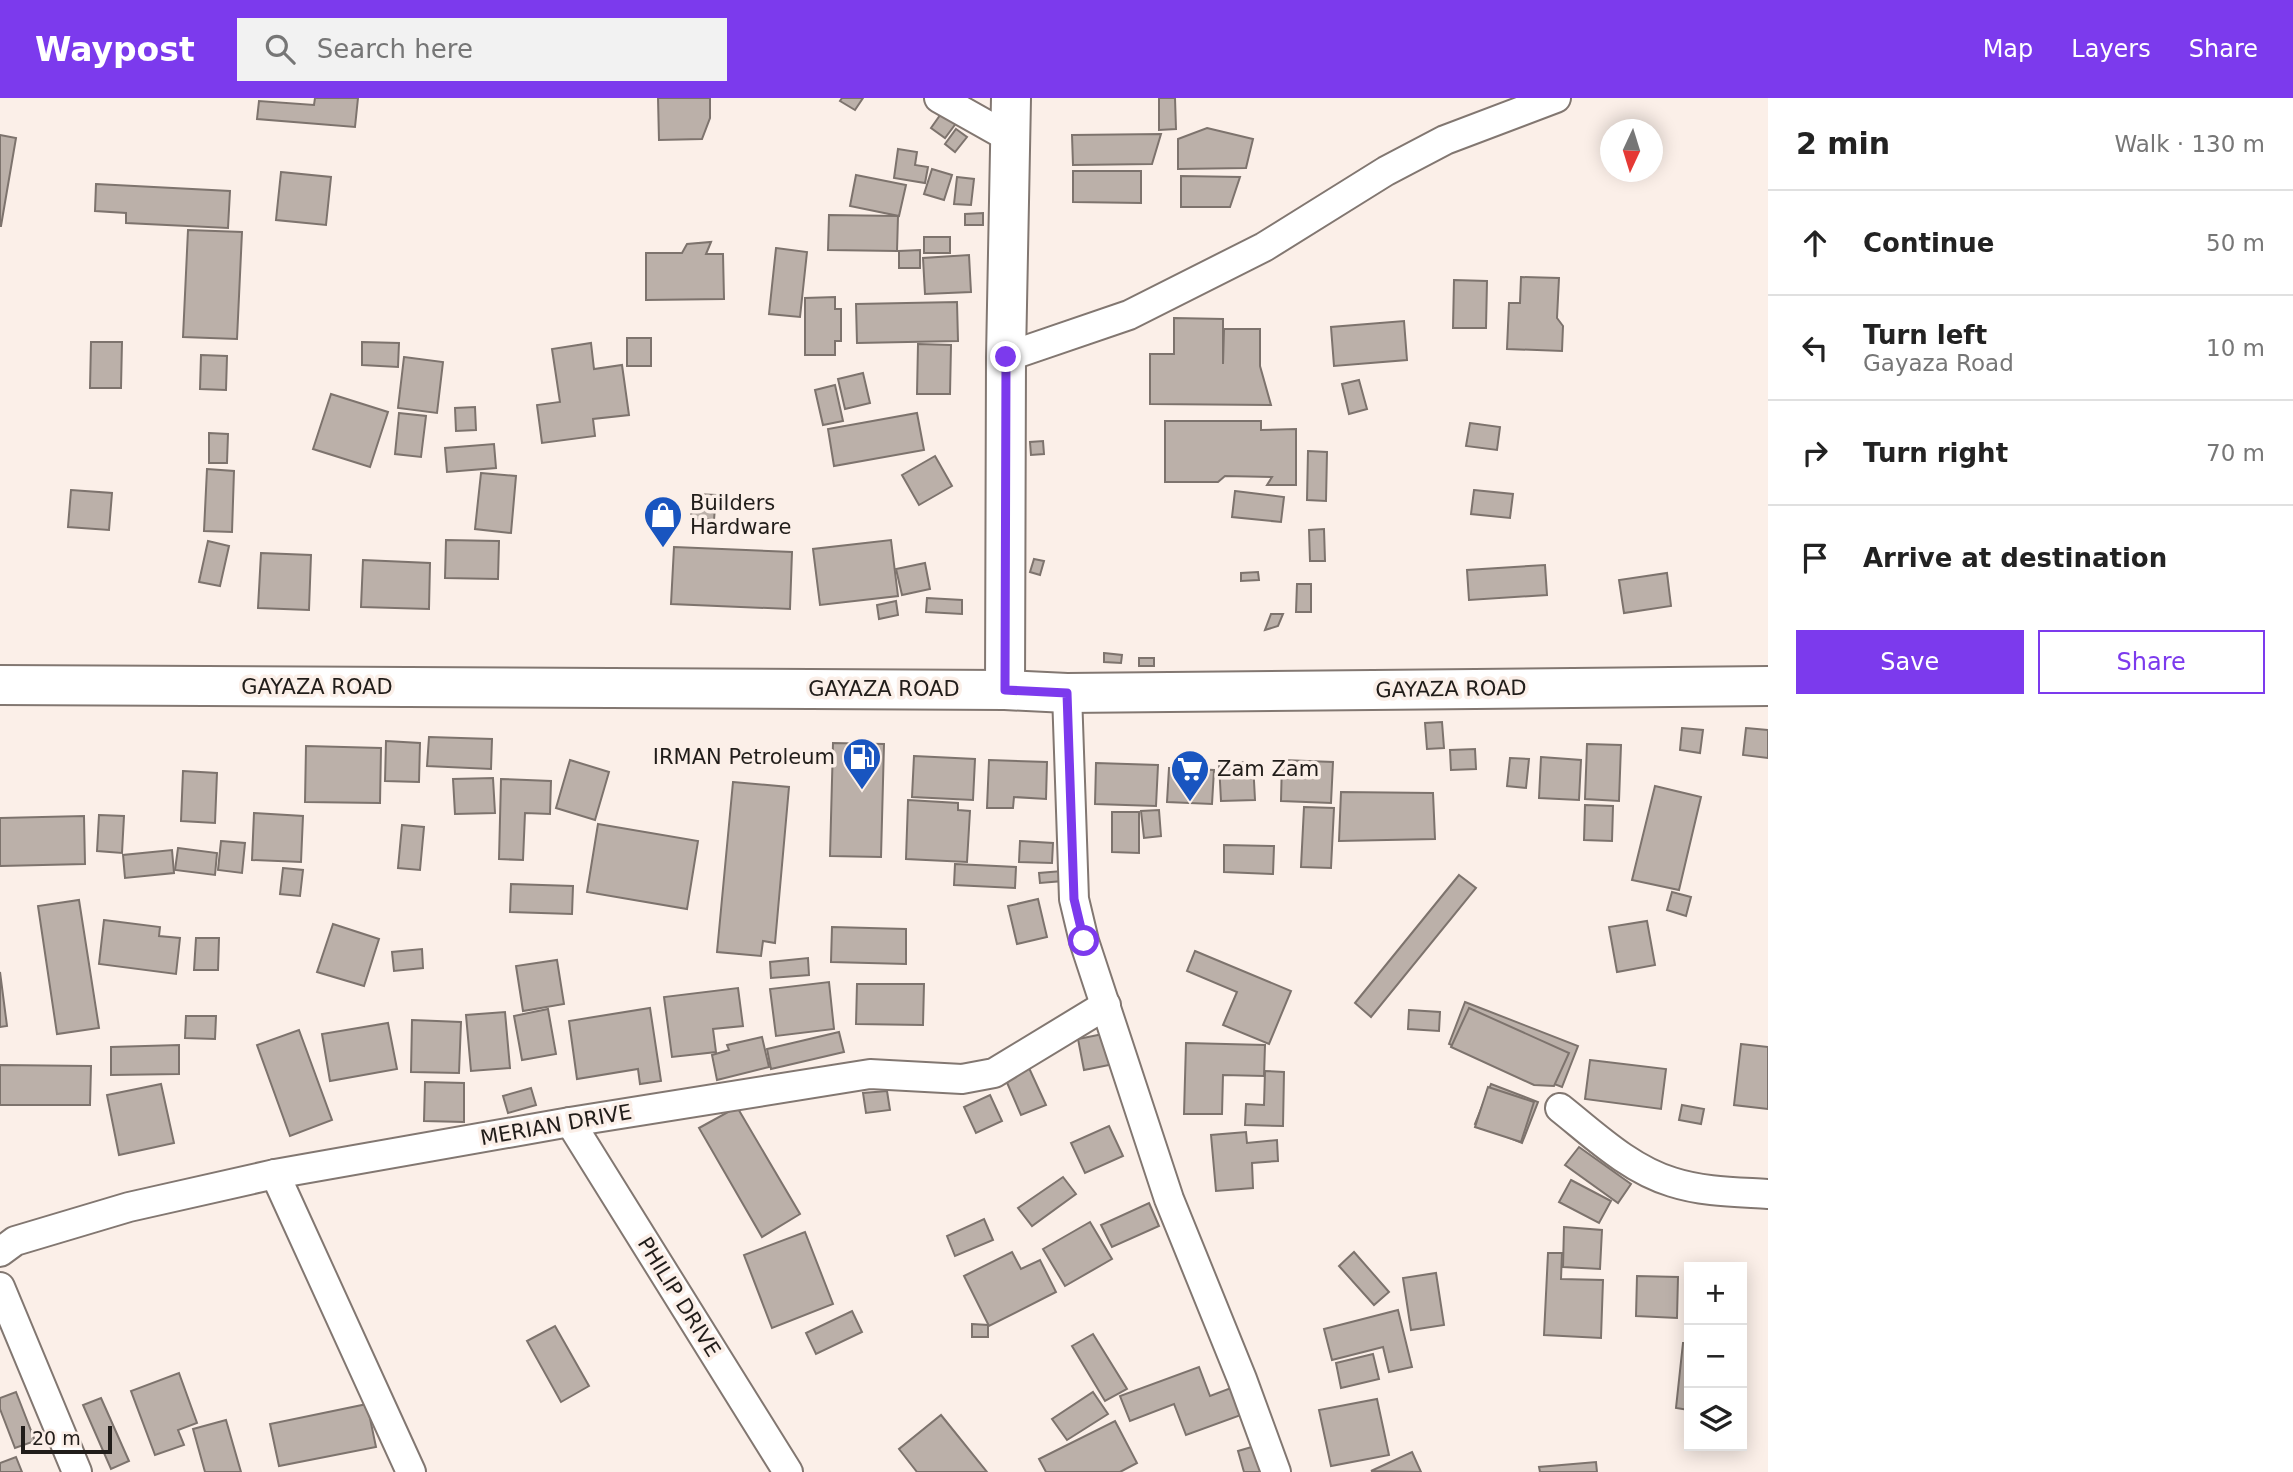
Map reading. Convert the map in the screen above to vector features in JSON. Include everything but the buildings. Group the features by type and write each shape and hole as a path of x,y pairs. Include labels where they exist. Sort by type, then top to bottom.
{"main road":[{"path":"1005,690 1006,357 1011,98"},
{"name":"GAYAZA ROAD","path":"0,685 1005,690 1067,693 1768,686"}],"street":[{"path":"939,98 1010,138"},
{"path":"1006,357 1129,315 1264,247 1386,171 1445,140 1556,98"},
{"path":"1067,693 1074,899 1084,941 1169,1199 1242,1379 1276,1472"},
{"name":"MERIAN DRIVE","path":"0,1252 15,1241 129,1207 275,1174 570,1122 870,1074 962,1079 994,1073 1106,1005"},
{"path":"1560,1108 1627,1161 1653,1175 1701,1189 1768,1194"},
{"name":"PHILIP DRIVE","path":"570,1122 788,1472"},
{"path":"275,1174 411,1472"},
{"path":"0,1287 76,1472"}],"place":[{"name":"Builders Hardware","path":"663,549"},
{"name":"IRMAN Petroleum","path":"862,791"},
{"name":"Zam Zam","path":"1190,803"}],"route":[{"path":"1006,357 1005,690 1067,693 1074,899 1084,941"}]}
